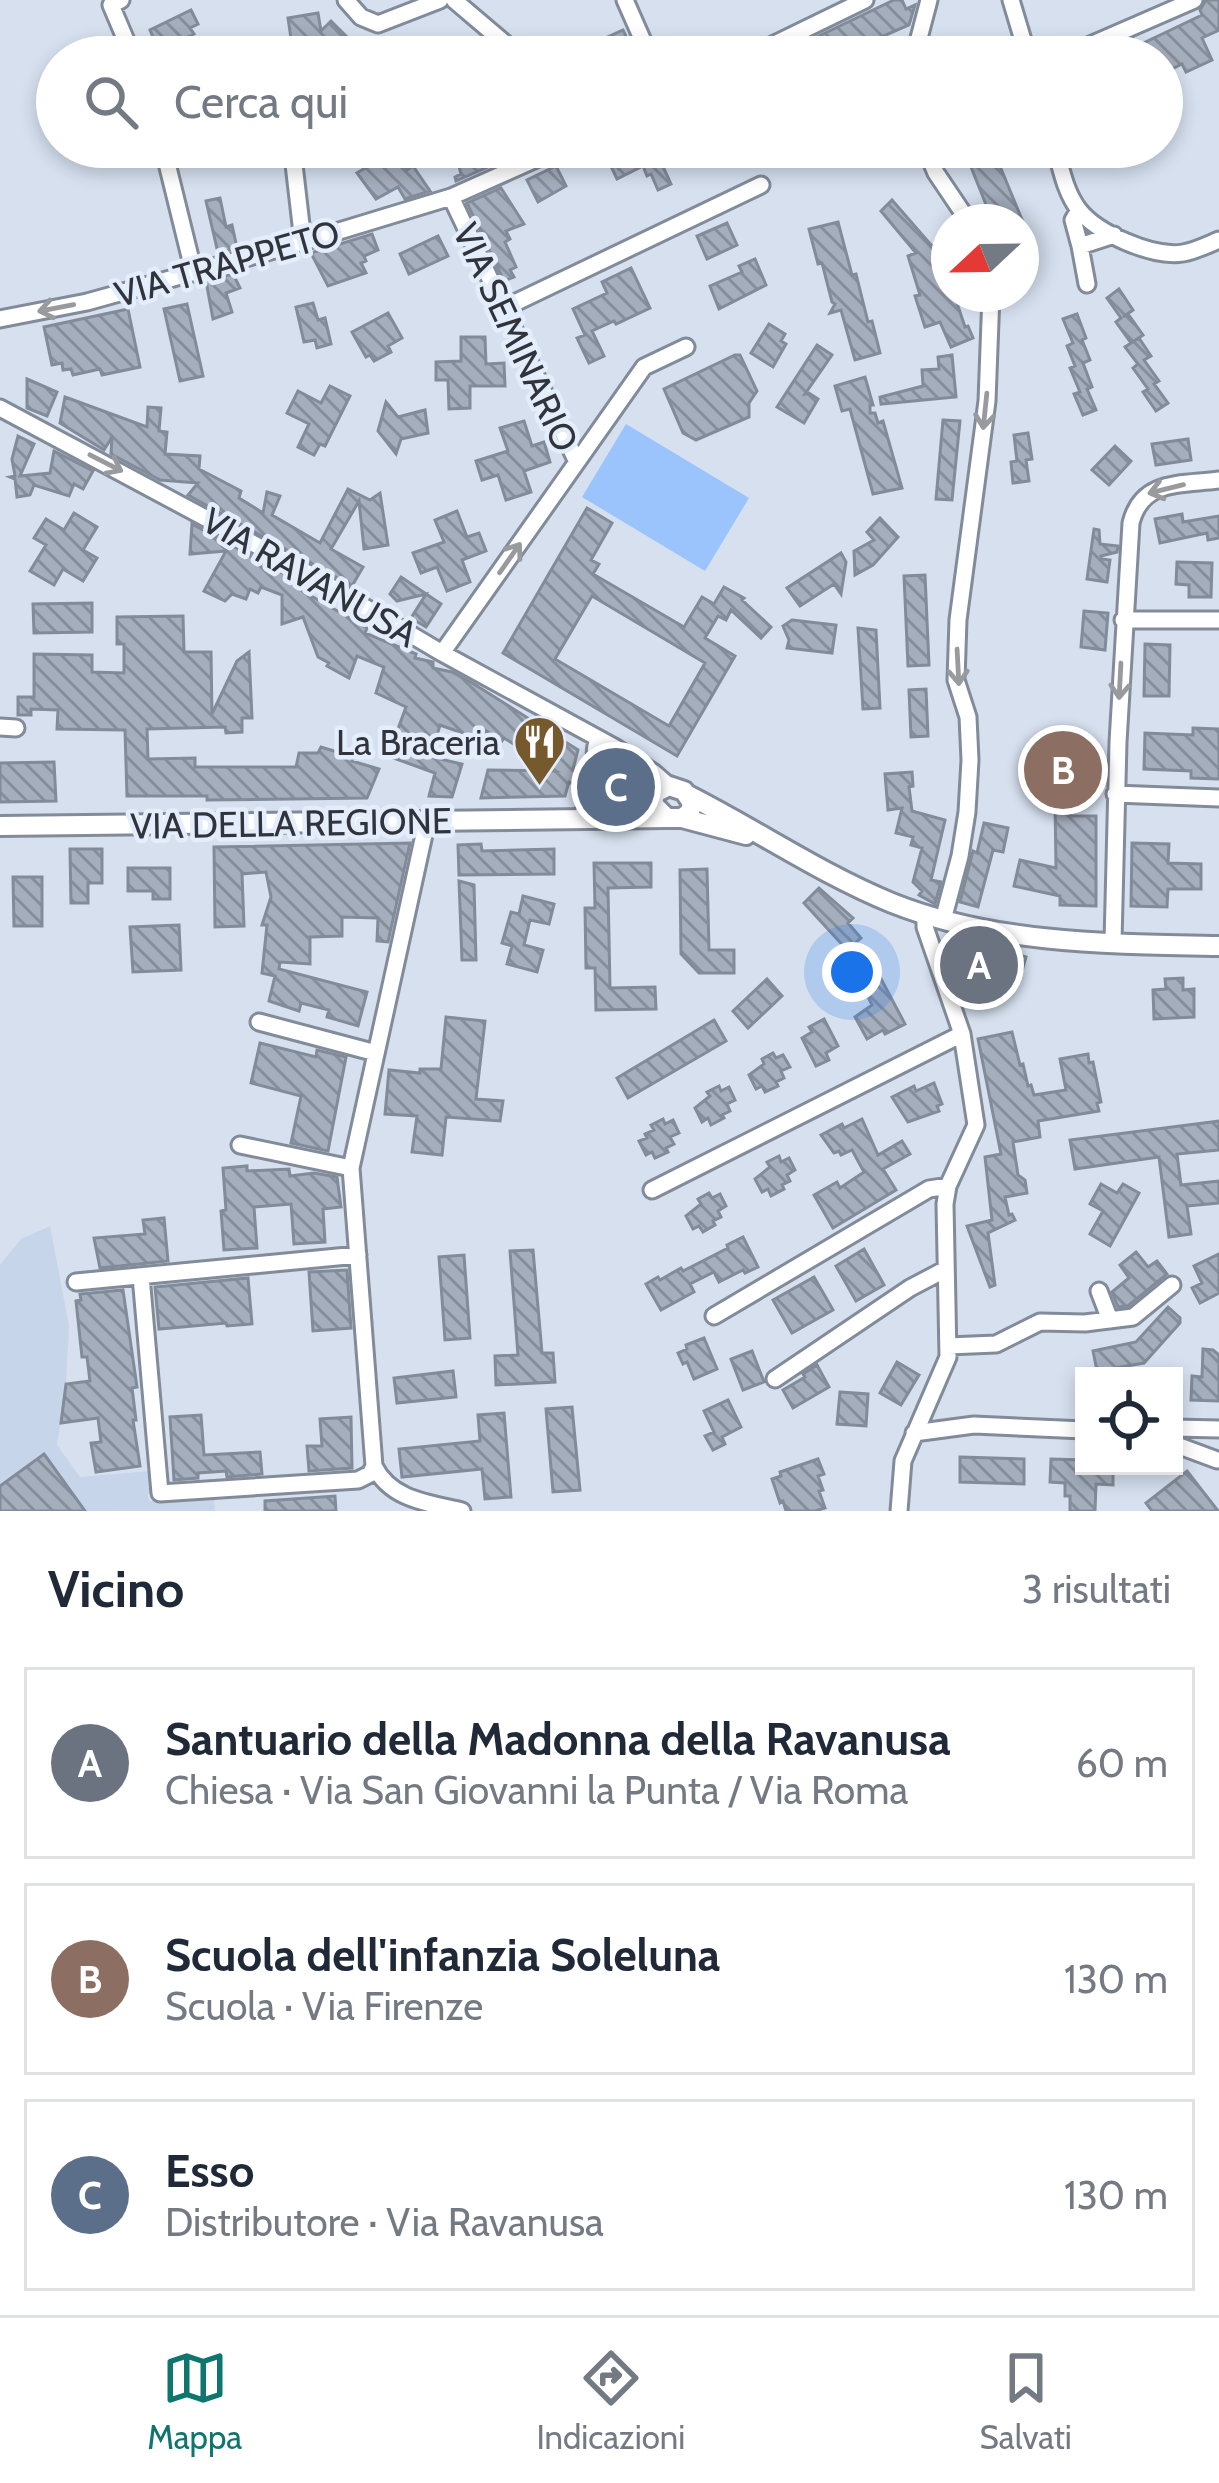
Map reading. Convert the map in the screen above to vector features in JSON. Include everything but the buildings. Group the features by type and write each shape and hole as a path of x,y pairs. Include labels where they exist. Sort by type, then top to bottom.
{"main road":[{"path":"660,792 656,809 674,818"},
{"path":"581,818 660,792 700,796 774,844 890,902 934,917 1022,936 1219,946"},
{"path":"674,818 700,796"},
{"path":"581,818 701,821 774,844"},
{"name":"VIA DELLA REGIONE","path":"0,826 581,818"}],"street":[{"path":"121,0 111,5 124,36"},
{"path":"346,0 361,17 378,24 440,0"},
{"path":"454,0 496,36"},
{"path":"625,0 641,36"},
{"path":"795,36 865,0"},
{"path":"1012,0 1022,36"},
{"path":"1111,36 1194,0"},
{"path":"919,36 927,3"},
{"path":"168,168 194,273"},
{"path":"294,168 303,242"},
{"name":"VIA TRAPPETO","path":"0,320 87,302 303,242 451,196 515,168"},
{"path":"934,168 958,204"},
{"path":"1061,168 1079,210 1114,235 1164,254 1189,252 1219,240"},
{"path":"504,308 761,184"},
{"name":"VIA SEMINARIO","path":"442,652 577,462 451,196"},
{"path":"1079,210 1072,220 1087,284"},
{"path":"1080,246 1114,235"},
{"path":"899,1511 903,1461 943,1372 948,1346 944,1220 948,1186 976,1125 962,1034 926,927 960,856 967,812 968,717 956,680 958,620 987,401 991,312"},
{"path":"577,462 644,367 686,347"},
{"name":"VIA RAVANUSA","path":"1,408 297,567 616,748 653,772 660,792"},
{"path":"1113,942 1115,794 1131,523 1135,508 1150,491 1219,479"},
{"path":"1124,620 1219,620"},
{"path":"596,795 626,804 626,783 595,758 598,739"},
{"path":"581,818 588,800 596,795 602,768"},
{"path":"1115,794 1219,798"},
{"path":"428,821 351,1168 374,1466 396,1492 462,1511"},
{"path":"259,1022 376,1053"},
{"path":"652,1190 962,1034"},
{"path":"240,1145 351,1168"},
{"path":"714,1316 929,1189 948,1186"},
{"path":"76,1282 358,1255"},
{"path":"775,1379 946,1269"},
{"path":"141,1276 160,1493 358,1480 374,1466"},
{"path":"948,1346 996,1344 1040,1322 1133,1317 1172,1285"},
{"path":"1099,1291 1110,1320"},
{"path":"914,1433 974,1425 1075,1430"},
{"path":"1183,1429 1219,1432 1214,1448 1218,1461"},
{"path":"1183,1447 1218,1461"}],"shaded area":[{"path":"626,424 749,498 705,571 582,497"},
{"path":"50,1226 69,1326 57,1445 80,1477 151,1471 149,1501 214,1496 215,1511 0,1511 0,1265 21,1239"}],"place":[{"name":"Scuola dell'infanzia Soleluna","path":"1063,770"},
{"name":"Esso","path":"616,787"},
{"name":"La Braceria","path":"539,788"},
{"name":"Santuario della Madonna della Ravanusa","path":"979,965"}]}
